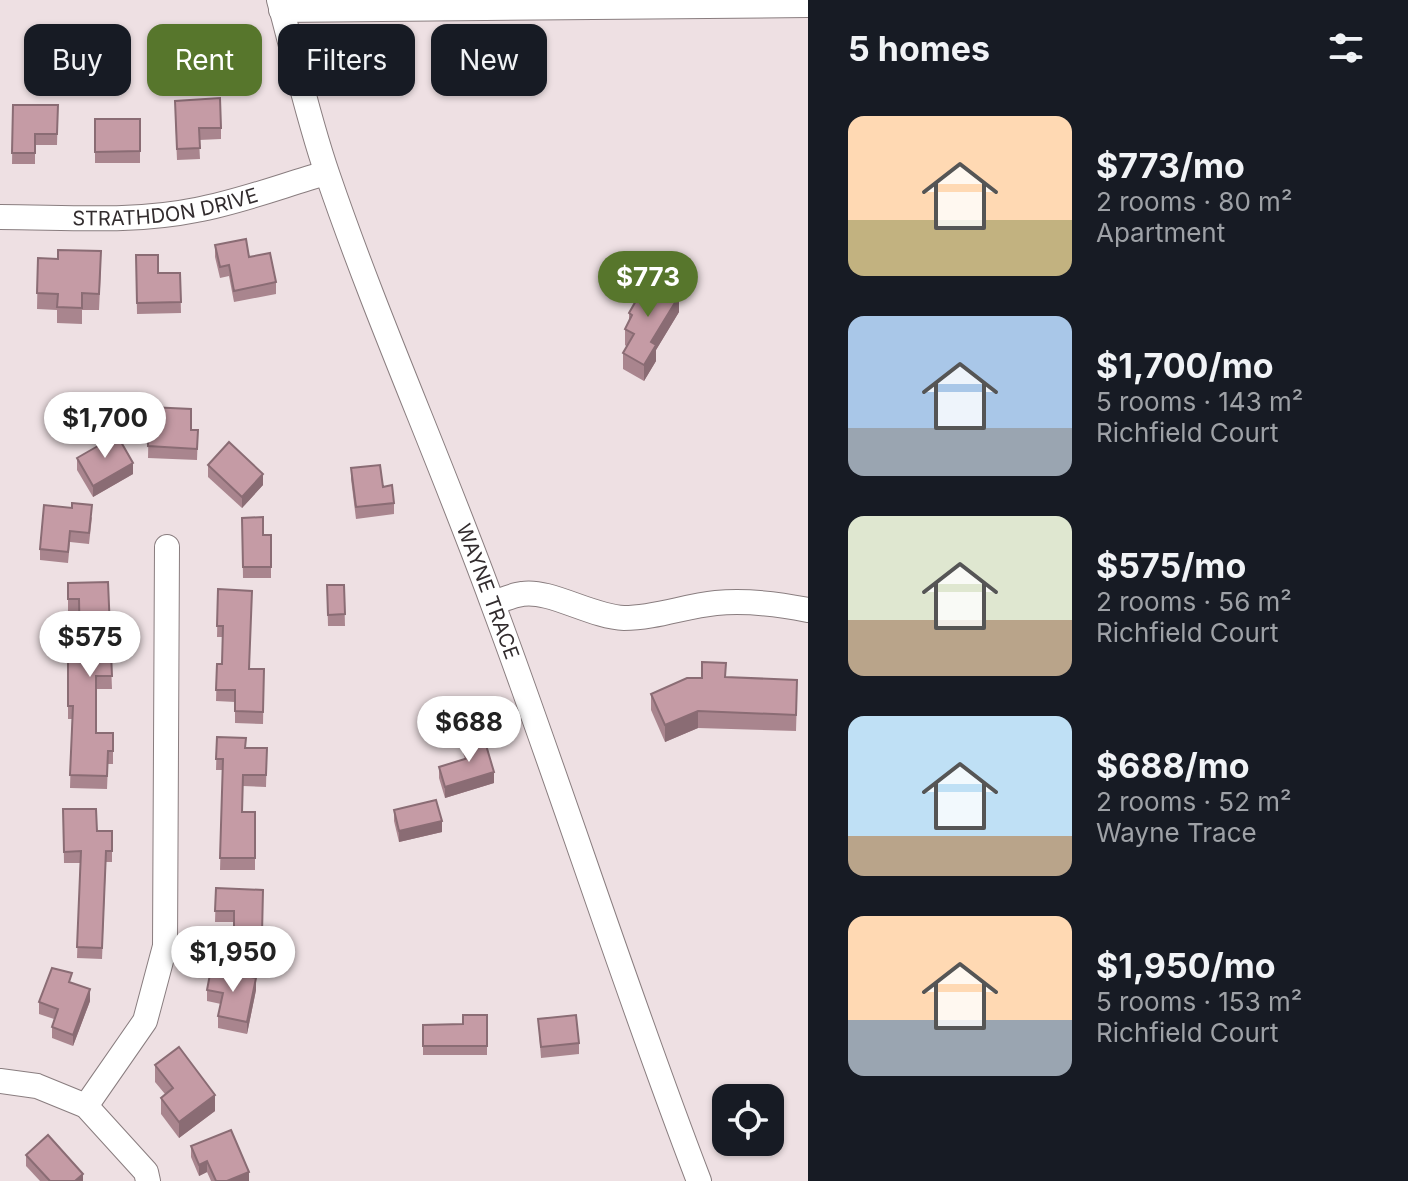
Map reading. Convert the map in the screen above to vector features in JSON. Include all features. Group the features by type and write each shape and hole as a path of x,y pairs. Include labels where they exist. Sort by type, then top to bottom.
{"street":[{"path":"280,5 808,5"},
{"name":"WAYNE TRACE","path":"280,5 326,173 493,603 663,1088 699,1181"},
{"name":"STRATHDON DRIVE","path":"0,217 136,217 175,213 214,206 326,173"},
{"path":"86,1106 145,1021 165,946 167,547"},
{"path":"493,603 525,593 552,598 591,613 624,618 673,613 714,603 757,602 808,610"},
{"path":"0,1081 37,1086 86,1106 146,1172 148,1181"}],"building":[{"path":"220,98 221,128 199,128 200,148 177,149 175,101"},
{"path":"13,105 58,105 57,134 35,134 35,153 12,153"},
{"path":"95,119 140,119 140,151 95,152"},
{"path":"246,239 249,257 270,253 276,282 234,291 229,265 220,267 215,245"},
{"path":"58,250 101,251 99,294 82,293 82,308 57,307 58,294 37,293 38,258 58,259"},
{"path":"136,255 158,255 158,273 180,273 181,302 137,303"},
{"path":"649,278 679,296 651,342 656,345 644,365 623,353 634,334 625,329 632,315 629,313"},
{"path":"149,407 191,409 191,430 198,430 197,449 148,446"},
{"path":"117,435 133,463 93,486 77,458"},
{"path":"229,442 263,474 242,497 208,465"},
{"path":"380,465 383,487 392,485 394,503 356,507 351,468"},
{"path":"72,503 92,505 89,533 70,531 68,552 40,549 44,505 72,508"},
{"path":"263,517 263,535 271,535 271,567 243,567 242,518"},
{"path":"108,582 112,676 96,676 96,733 113,733 113,751 108,751 107,776 70,775 73,706 68,706 68,654 80,654 79,599 68,599 68,583"},
{"path":"327,585 344,585 345,614 328,615"},
{"path":"218,589 252,591 249,669 264,669 263,712 235,711 235,690 216,690 217,664 222,664 223,626 217,626"},
{"path":"702,662 726,663 725,677 797,680 796,715 698,711 665,725 651,694 687,678 702,678"},
{"path":"483,735 494,772 445,787 439,767 468,758 463,742"},
{"path":"217,737 246,738 245,748 267,748 266,775 243,775 242,812 255,812 255,858 220,858 223,759 216,759"},
{"path":"436,800 442,821 399,831 394,810"},
{"path":"63,809 96,809 97,831 112,831 112,851 106,851 102,948 77,947 81,851 64,852"},
{"path":"216,888 263,890 262,934 234,933 234,911 215,911"},
{"path":"52,968 72,973 69,982 90,989 73,1035 52,1027 58,1009 39,1002"},
{"path":"211,969 256,978 247,1022 218,1016 223,993 207,990"},
{"path":"463,1015 487,1015 487,1046 423,1046 423,1025 463,1024"},
{"path":"576,1015 579,1043 541,1047 538,1019"},
{"path":"179,1047 215,1095 179,1122 161,1098 173,1088 155,1065"},
{"path":"231,1130 249,1172 227,1181 216,1181 207,1161 199,1165 191,1146"},
{"path":"48,1135 83,1174 75,1181 50,1181 26,1155"}]}
